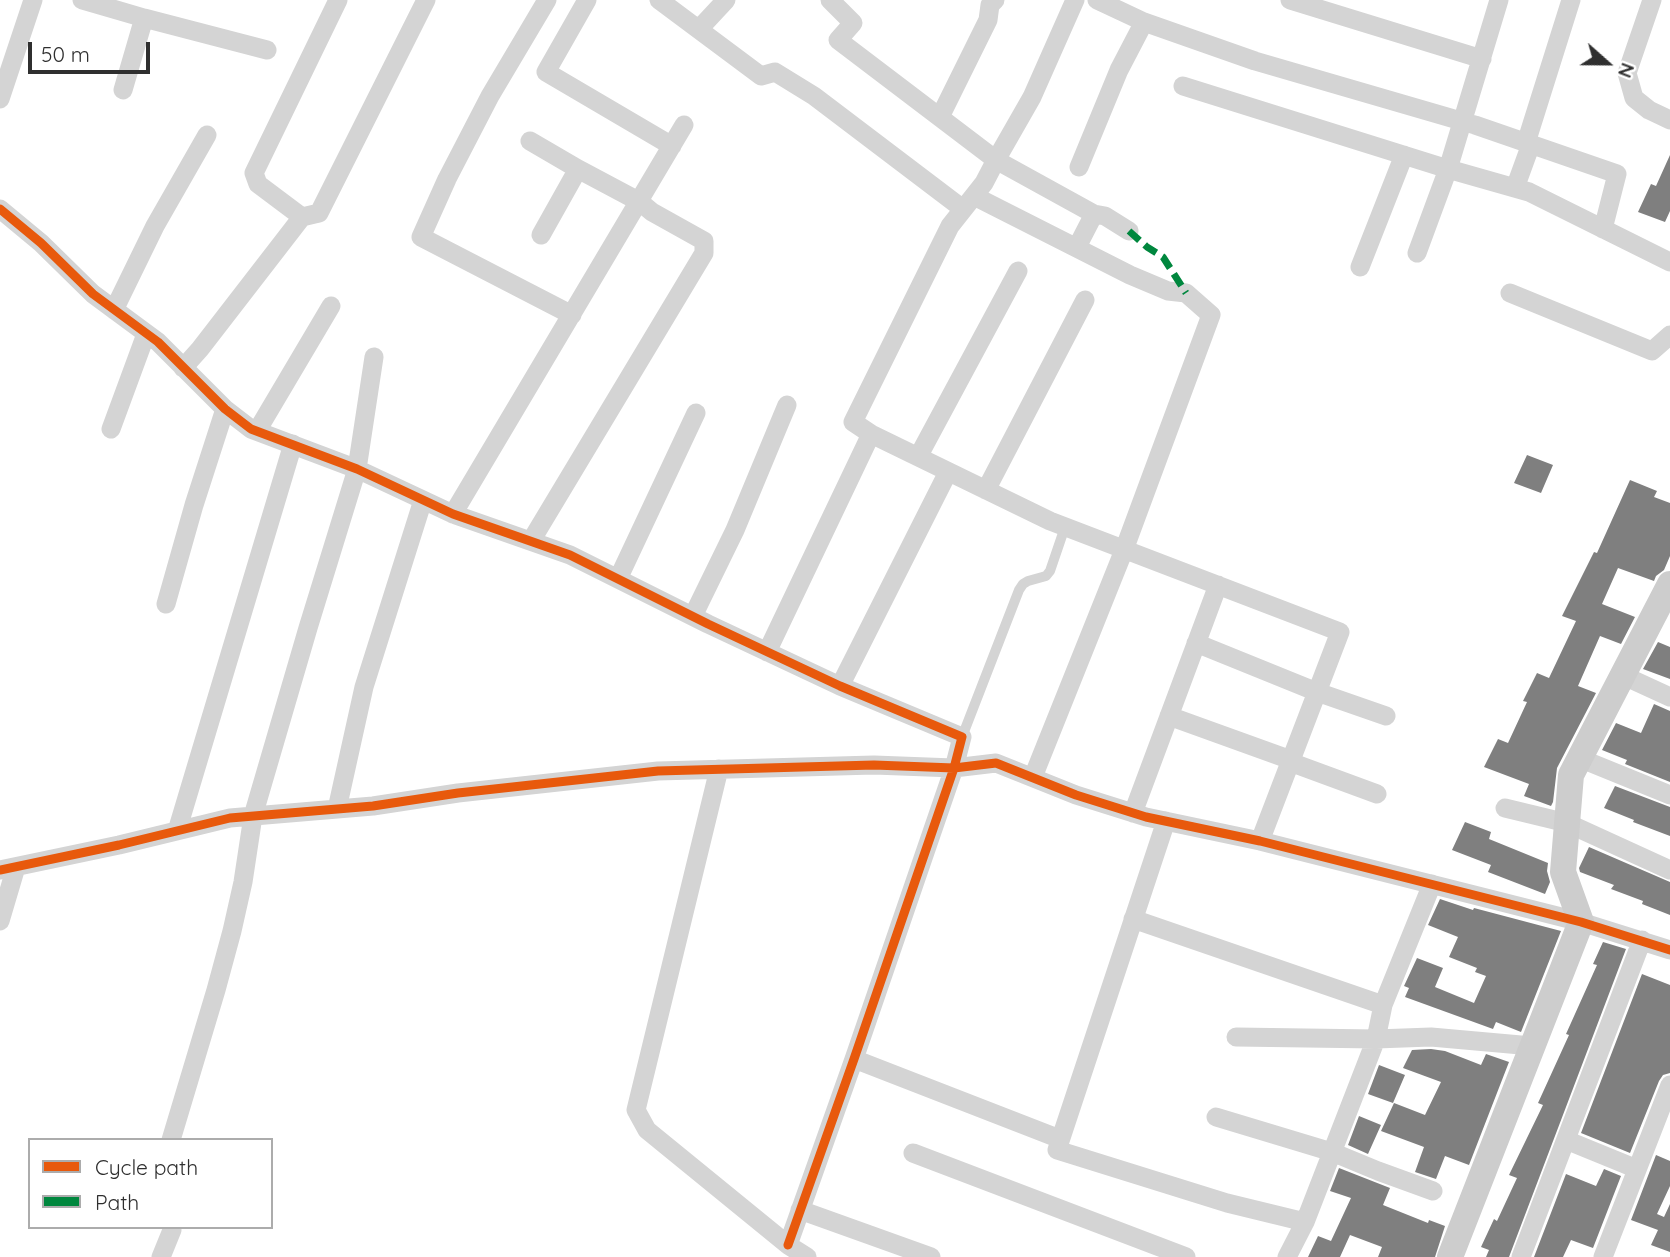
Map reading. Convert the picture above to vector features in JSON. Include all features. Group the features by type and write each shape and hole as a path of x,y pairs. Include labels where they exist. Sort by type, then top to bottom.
{"street":[{"path":"0,99 33,0"},
{"path":"82,0 267,50"},
{"path":"302,217 258,184 254,173 338,0"},
{"path":"183,368 302,217 319,213 426,0"},
{"path":"547,0 490,96 447,179 421,237 572,315"},
{"path":"587,0 546,72 672,146"},
{"path":"659,0 761,76 775,72 968,202 1077,247 1130,275 1168,291 1186,293 1211,315 1124,550 1033,777"},
{"path":"699,29 726,0"},
{"path":"830,0 853,23 838,40 996,160 1094,214 1105,216 1129,230"},
{"path":"1075,0 1032,97 984,183 950,226 853,422 871,434 1065,527 1340,632 1260,841"},
{"path":"1097,0 1144,22 1255,61 1463,122 1617,174 1603,229"},
{"path":"1290,0 1482,58"},
{"path":"1417,253 1448,169 1499,0"},
{"path":"1515,188 1571,0"},
{"path":"1652,0 1627,73 1634,98 1648,110 1670,120"},
{"path":"940,117 988,20 990,2"},
{"path":"123,90 144,18"},
{"path":"1079,167 1119,70 1144,22"},
{"path":"1183,86 1529,192 1669,260"},
{"path":"453,514 684,125"},
{"path":"114,310 155,226 207,135"},
{"path":"530,141 704,241 704,253 531,541"},
{"path":"1360,267 1404,155"},
{"path":"541,235 578,169"},
{"path":"0,209 41,243 93,294 158,342 225,409 251,429 358,469 453,514 570,555 767,652 962,737 996,763 1076,795 1133,813 1260,841 1581,922 1670,950"},
{"path":"1077,247 1094,214"},
{"path":"918,457 1018,271"},
{"path":"1510,293 1652,351 1670,335"},
{"path":"986,490 1085,300"},
{"path":"257,431 331,306"},
{"path":"111,429 146,334"},
{"path":"172,1138 232,931 253,816 358,469 374,357"},
{"path":"692,617 735,530 787,405"},
{"path":"166,604 225,409"},
{"path":"618,579 696,413"},
{"path":"767,652 871,434"},
{"path":"177,831 293,444"},
{"path":"840,685 948,472"},
{"path":"337,809 364,687 423,500"},
{"path":"1450,1257 1581,922 1563,873 1571,775 1670,584"},
{"path":"1133,813 1218,586"},
{"path":"1196,643 1317,692 1386,716"},
{"path":"1622,675 1670,697"},
{"path":"1169,716 1377,794"},
{"path":"788,1245 954,768 962,737"},
{"path":"1579,758 1670,795"},
{"path":"0,922 8,868 230,818 373,806 458,793 658,771 874,765 954,768 996,763"},
{"path":"719,769 636,1110 648,1130 788,1245 807,1257"},
{"path":"1505,808 1567,823 1670,870"},
{"path":"1166,821 1057,1150 1227,1203 1306,1222"},
{"path":"1287,1257 1306,1222 1376,1039 1383,1005 1432,884"},
{"path":"1133,919 1383,1005"},
{"path":"1521,1257 1642,940"},
{"path":"1236,1037 1431,1037 1532,1046"},
{"path":"854,1059 1060,1139"},
{"path":"1603,1257 1670,1085"},
{"path":"1216,1117 1332,1152 1433,1191"},
{"path":"1566,1140 1637,1169"},
{"path":"913,1153 1186,1257"},
{"path":"800,1210 931,1257"},
{"path":"161,1257 172,1230"}],"lane":[{"path":"962,737 1019,590 1023,584 1046,576 1050,571 1065,527"}],"building":[{"path":"1670,155 1670,211 1665,222 1638,212 1651,184 1656,186"},
{"path":"1527,455 1553,465 1541,493 1514,483"},
{"path":"1630,480 1657,491 1654,497 1670,503 1670,556 1664,570 1654,581 1618,568 1602,604 1635,617 1621,644 1600,636 1578,686 1596,693 1557,768 1551,806 1524,796 1529,784 1484,767 1498,739 1508,743 1527,702 1523,701 1537,673 1549,678 1576,621 1562,616 1594,552 1597,553"},
{"path":"1658,642 1670,647 1670,679 1643,669"},
{"path":"1654,704 1670,711 1670,782 1625,764 1627,760 1602,750 1616,723 1641,733"},
{"path":"1615,786 1670,807 1670,836 1604,808"},
{"path":"1465,822 1491,832 1489,839 1548,863 1550,882 1545,894 1488,872 1491,865 1452,850"},
{"path":"1589,847 1670,882 1670,915 1611,889 1614,885 1580,872 1579,868"},
{"path":"1440,899 1473,910 1474,908 1561,931 1521,1032 1496,1022 1493,1029 1405,997 1409,988 1404,986 1417,958 1443,968 1435,987 1474,1003 1486,976 1475,972 1477,968 1449,957 1458,937 1428,925"},
{"path":"1603,942 1626,949 1509,1257 1486,1257 1489,1250 1481,1247 1494,1219 1497,1221 1517,1178 1509,1175 1543,1105 1538,1103 1569,1035 1566,1034 1597,965 1593,964"},
{"path":"1642,974 1670,985 1670,1073 1663,1075 1659,1081 1630,1153 1581,1133"},
{"path":"1412,1050 1445,1051 1481,1065 1486,1054 1509,1062 1469,1165 1445,1156 1436,1179 1415,1172 1424,1147 1381,1131 1394,1103 1425,1115 1441,1082 1403,1068"},
{"path":"1379,1065 1405,1075 1393,1103 1368,1094"},
{"path":"1359,1116 1381,1125 1368,1154 1348,1145"},
{"path":"1656,1155 1670,1161 1670,1186 1657,1214 1664,1217 1670,1204 1670,1252 1651,1245 1658,1230 1631,1220"},
{"path":"1339,1168 1390,1188 1383,1205 1428,1223 1429,1220 1445,1226 1435,1257 1378,1257 1382,1247 1350,1235 1340,1257 1308,1257 1318,1236 1331,1241 1351,1198 1330,1191"},
{"path":"1604,1169 1621,1176 1593,1248 1571,1240 1563,1257 1534,1257 1566,1174 1596,1186"}],"marked path":[{"path":"1129,231 1163,257 1186,293"}],"cycle path":[{"path":"0,209 41,243 93,294 158,342 225,409 251,429 357,469 453,514 570,555 840,686 962,737 954,768 788,1245"},
{"path":"0,870 230,818 373,806 458,793 658,771 874,765 954,768 996,763 1076,795 1146,817 1260,841 1581,922 1670,950"}]}
